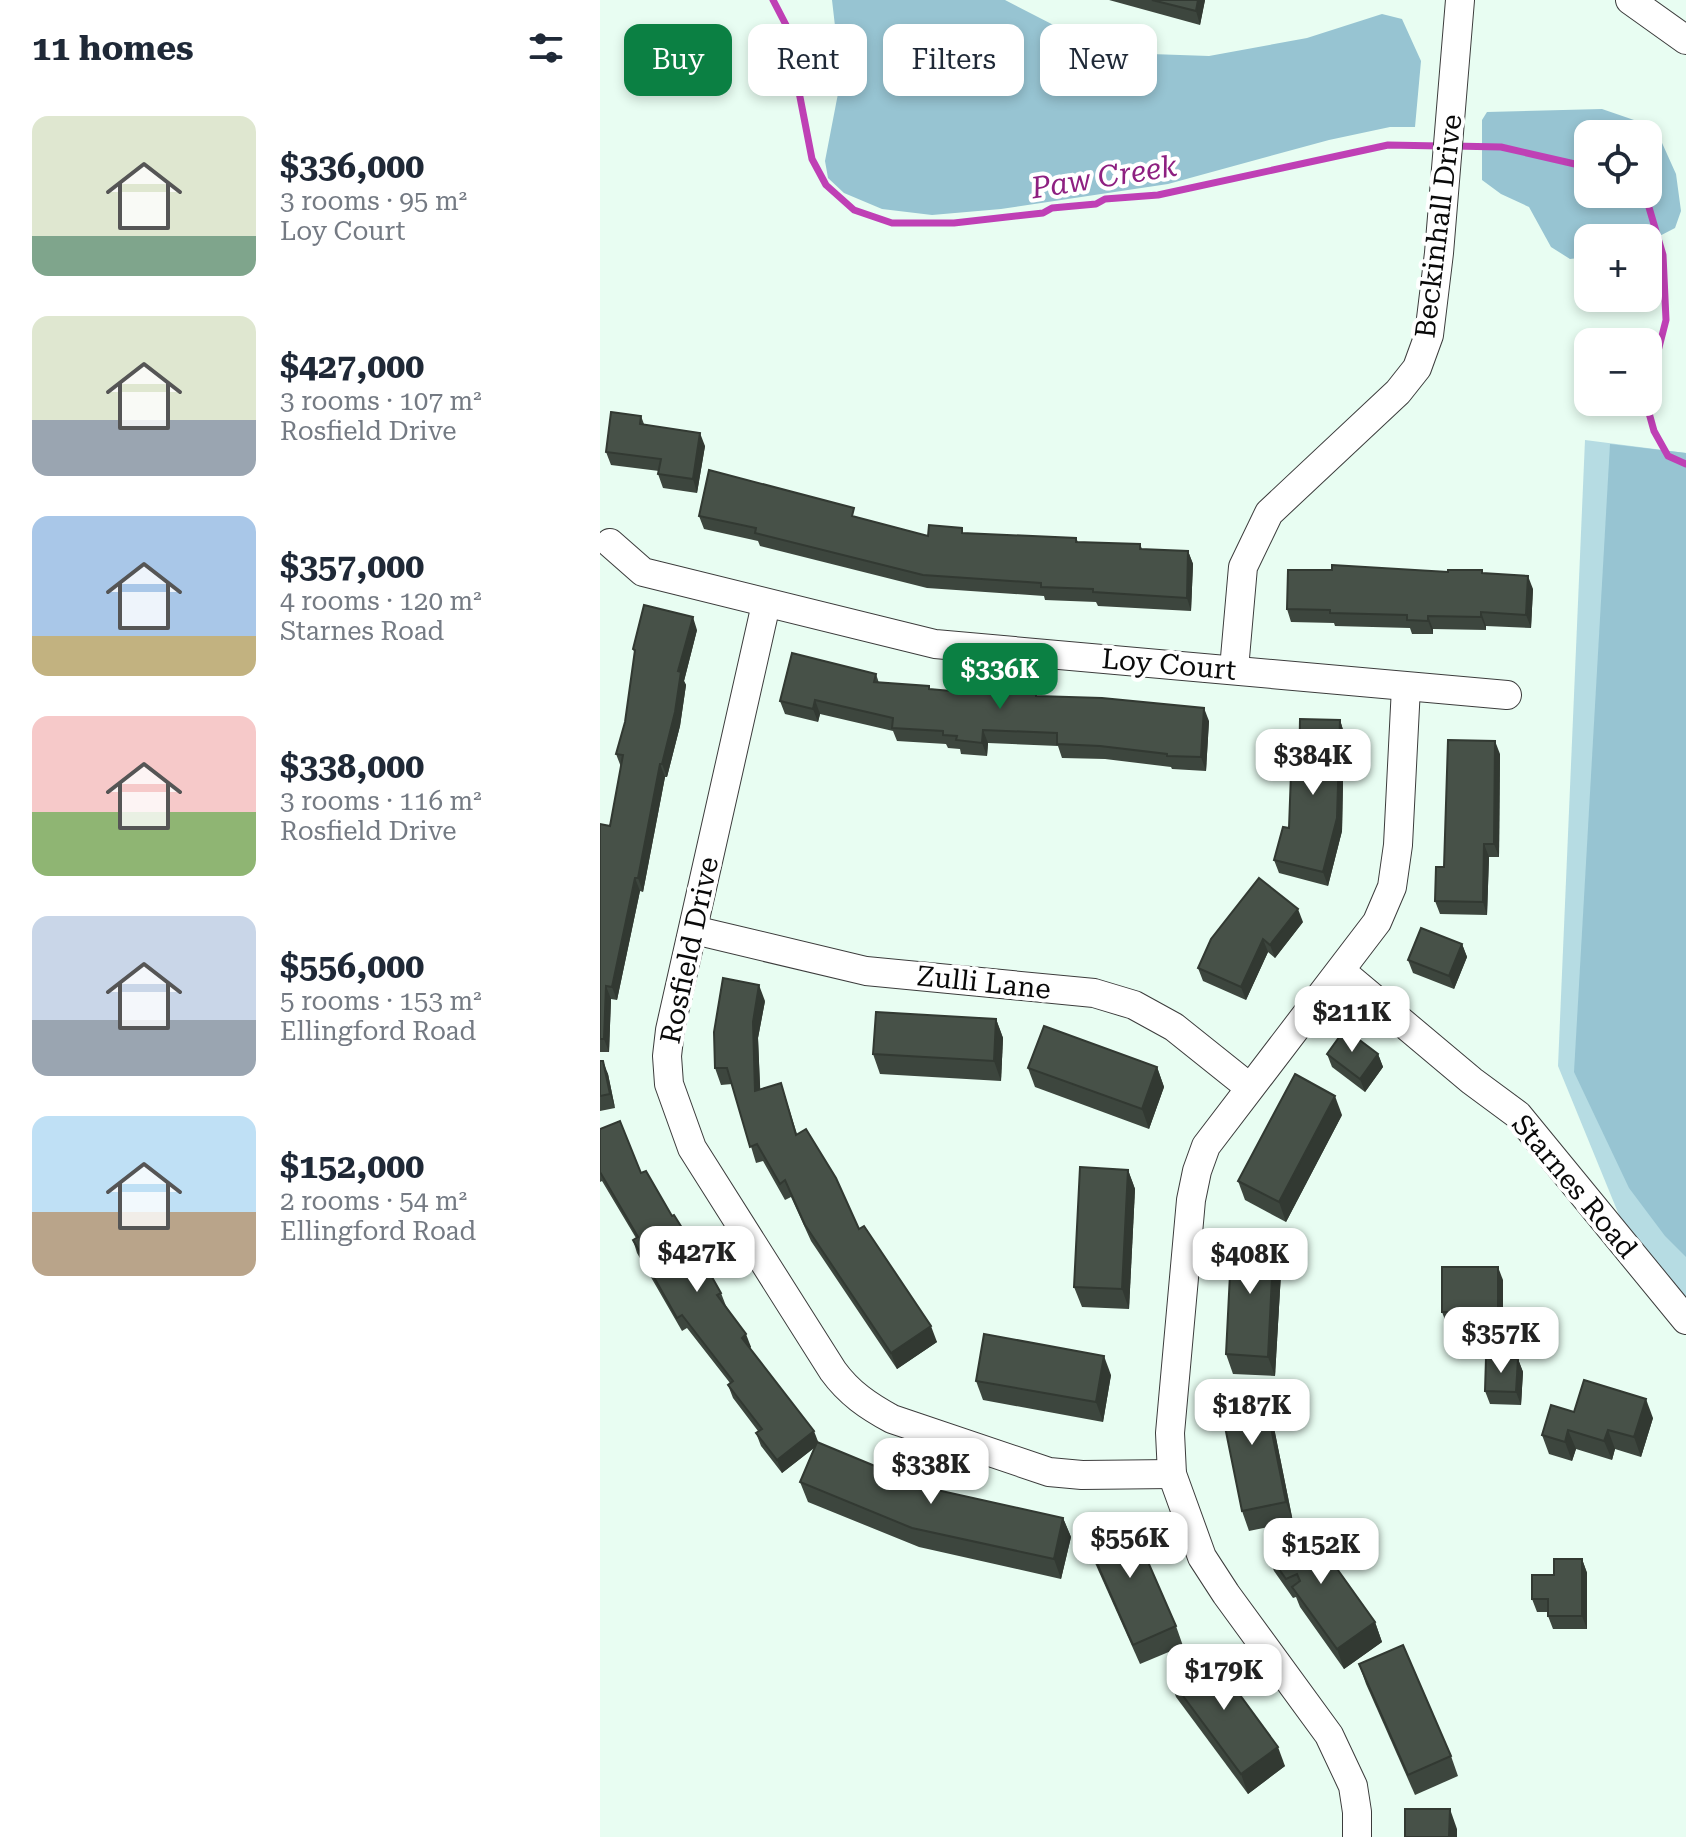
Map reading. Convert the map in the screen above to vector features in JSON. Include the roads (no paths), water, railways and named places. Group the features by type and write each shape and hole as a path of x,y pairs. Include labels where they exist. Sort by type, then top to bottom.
{"street":[{"name":"Beckinhall Drive","path":"1234,669 1237,605 1243,567 1269,513 1398,392 1417,368 1429,335 1439,253 1460,0"},
{"path":"1630,0 1686,40"},
{"name":"Loy Court","path":"610,543 643,572 935,644 1507,695"},
{"name":"Rosfield Drive","path":"766,604 670,1030 667,1056 669,1084 692,1148 846,1389 892,1419 1037,1469 1082,1475 1172,1474"},
{"path":"1357,1837 1353,1786 1329,1735 1202,1557 1172,1474 1170,1421 1191,1200 1197,1171 1206,1146 1377,922 1392,887 1398,845 1406,687"},
{"name":"Zulli Lane","path":"694,930 866,971 1094,993 1134,1005 1174,1027 1249,1087"},
{"name":"Starnes Road","path":"1341,971 1472,1081 1518,1115 1686,1320"}],"waterway":[{"name":"Paw Creek","path":"773,0 786,25 812,159 826,185 854,210 892,223 954,223 1043,213 1052,208 1096,204 1105,199 1158,195 1388,145 1440,146"},
{"name":"Paw Creek","path":"1453,146 1501,147 1574,164"},
{"name":"Paw Creek","path":"1649,208 1663,255 1666,320 1654,367 1649,413 1654,431 1668,456 1686,464"}]}
